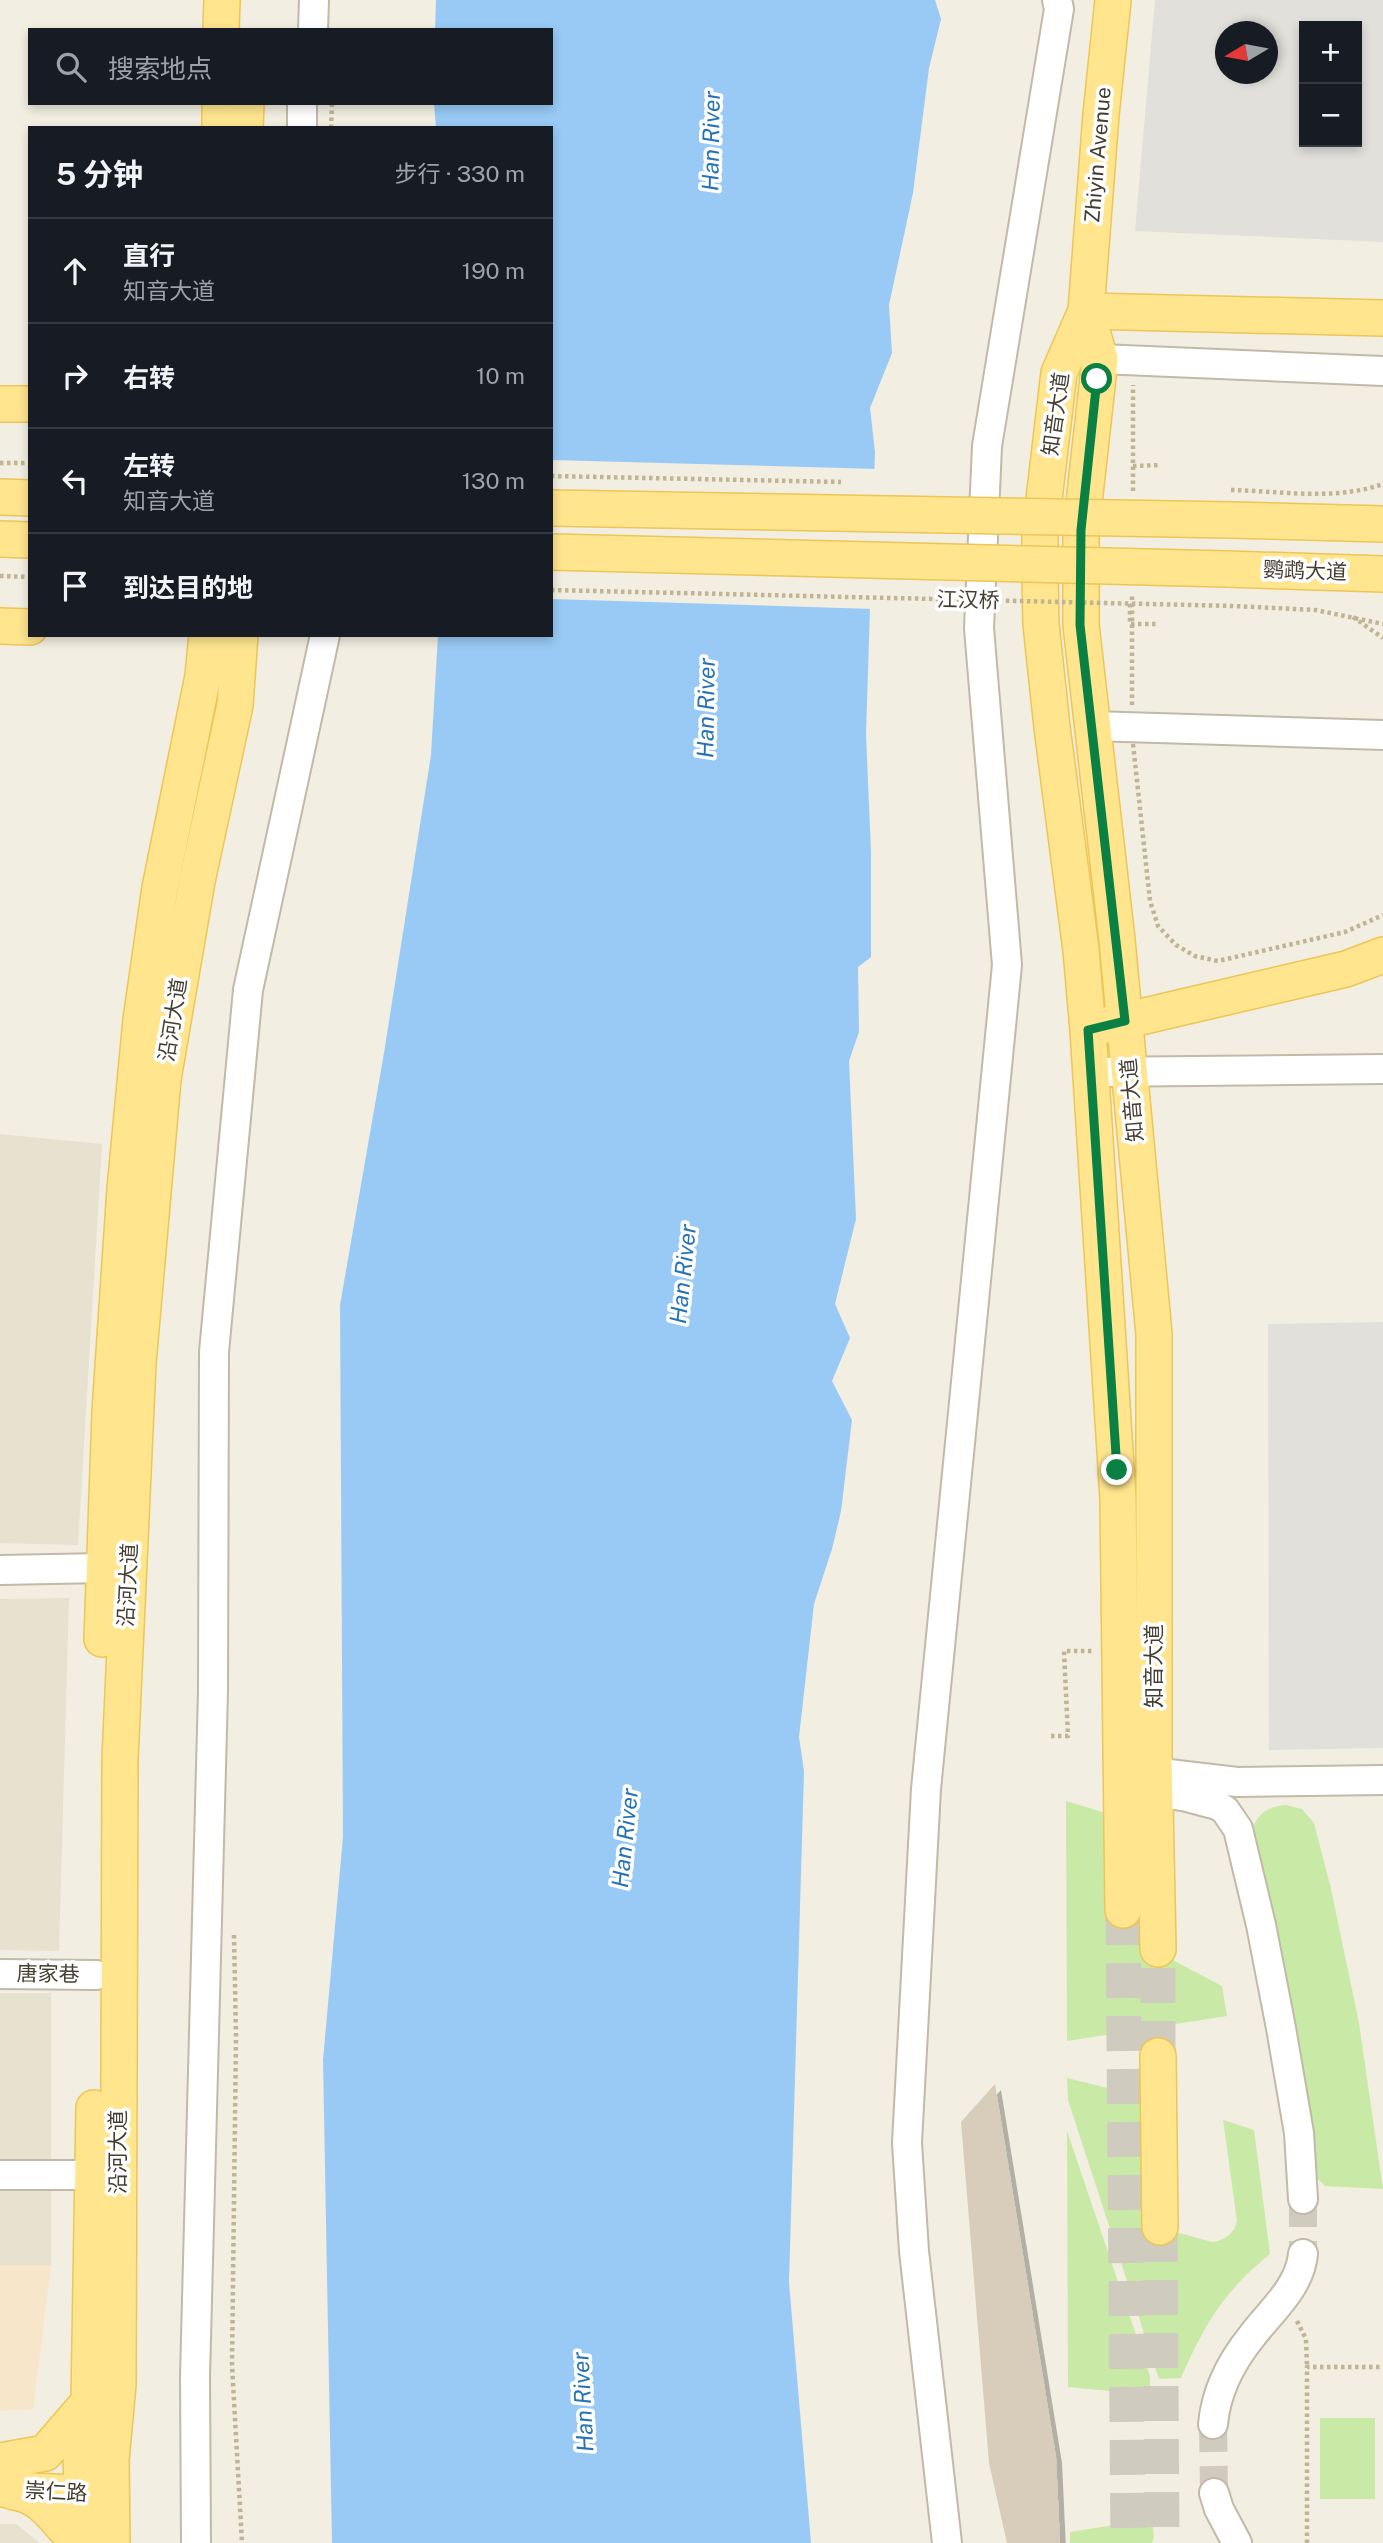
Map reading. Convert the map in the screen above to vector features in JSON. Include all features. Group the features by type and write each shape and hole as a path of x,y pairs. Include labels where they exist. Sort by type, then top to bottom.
{"main road":[{"path":"221,28 222,0"},
{"path":"246,0 246,28"},
{"name":"Zhiyin Avenue","path":"1086,311 1101,115 1114,0"},
{"path":"220,105 220,126"},
{"path":"246,105 246,126"},
{"path":"1086,311 1383,318"},
{"name":"知音大道","path":"1086,311 1100,359 1081,530 1080,625 1125,1021 1154,1334 1138,1780 1123,1910"},
{"name":"知音大道","path":"1086,311 1059,373 1040,533 1041,624 1081,950 1138,1780 1158,1949"},
{"path":"0,404 28,404"},
{"path":"0,498 28,498"},
{"path":"553,508 1383,524"},
{"path":"1338,522 1383,514"},
{"path":"0,539 28,540"},
{"name":"江汉桥","path":"553,552 1227,569"},
{"name":"鹦鹉大道","path":"1227,569 1383,574"},
{"path":"1339,573 1383,588"},
{"path":"0,626 28,626"},
{"name":"沿河大道","path":"112,2543 97,2494 89,2402 104,1568 110,1412 123,1217 141,1020 160,888 200,689 207,637"},
{"name":"沿河大道","path":"96,2459 118,2384 120,1759 138,1363 163,1079 197,881 235,705 240,637"},
{"path":"1088,1030 1346,969 1383,955"},
{"path":"1158,2056 1160,2227"},
{"path":"0,2462 45,2453 89,2402"},
{"name":"崇仁路","path":"0,2462 96,2459"},
{"path":"0,2489 29,2494 44,2505 78,2543"},
{"name":"崇仁路","path":"0,2489 97,2494"},
{"name":"沿河大道","path":"84,2543 97,2494"}],"street":[{"path":"313,28 314,0"},
{"path":"947,2543 914,2250 907,2143 926,1789 1007,965 979,628 988,446 1059,9 1057,0"},
{"path":"302,105 302,126"},
{"path":"1100,359 1383,371"},
{"path":"196,2543 195,2376 213,1690 214,1352 248,990 325,637"},
{"path":"1091,726 1383,735"},
{"path":"1091,1072 1383,1069"},
{"path":"0,1570 104,1568"},
{"path":"1138,1780 1383,1780"},
{"path":"1138,1780 1217,1805 1230,1815 1238,1829 1281,2028 1302,2157 1303,2199"},
{"path":"1230,1815 1259,1782"},
{"name":"唐家巷","path":"0,1974 96,1975"},
{"path":"0,2175 93,2175"},
{"path":"1213,2424 1218,2394 1233,2362 1297,2278 1303,2254"},
{"path":"1214,2493 1219,2509 1237,2543"}],"path":[{"path":"331,126 332,105"},
{"path":"0,463 28,463"},
{"path":"1133,488 1133,465 1161,465"},
{"path":"0,576 28,577"},
{"name":"江汉桥","path":"553,590 1316,610 1383,624"},
{"path":"1130,604 1130,624 1158,624"},
{"path":"1353,617 1383,638"},
{"path":"1133,744 1150,901 1158,926 1176,945 1195,956 1218,961 1345,932 1383,915"},
{"path":"1051,1736 1068,1735 1064,1651 1098,1651"},
{"path":"234,1924 236,2036 232,2365 242,2543"},
{"path":"1284,2297 1306,2339 1307,2543"},
{"path":"1307,2367 1383,2367"}],"shaded area":[{"path":"1155,0 1383,0 1383,242 1135,231"},
{"path":"0,1134 102,1144 78,1545 0,1543"},
{"path":"1383,1322 1383,1748 1269,1750 1268,1324"},
{"path":"69,1598 59,1951 0,1950 0,1599"},
{"path":"0,1993 51,1993 51,2265 0,2265"},
{"path":"0,2265 51,2265 33,2409 0,2411"},
{"path":"0,2524 16,2524 40,2543 0,2543"}],"green space":[{"path":"1066,1801 1109,1814 1123,1910 1169,1958 1222,1986 1227,2016 1067,2041"},
{"path":"1286,1805 1302,1809 1314,1823 1331,1889 1359,2023 1383,2189 1325,2186 1316,2177 1276,1934 1253,1827 1258,1817 1266,1811"},
{"path":"1067,2078 1144,2097 1154,2226 1212,2242 1231,2233 1237,2221 1223,2120 1254,2130 1270,2254 1240,2282 1217,2310 1198,2341 1181,2378 1159,2379 1068,2100"},
{"path":"1067,2131 1150,2376 1150,2395 1068,2387"},
{"path":"1320,2418 1375,2418 1375,2499 1320,2499"},
{"path":"1152,2519 1152,2543 1070,2543 1070,2532"}],"water":[{"name":"Han River","path":"436,0 935,0 941,19 929,68 913,193 889,305 892,353 870,408 875,452 866,734 871,852 871,957 858,967 859,1032 849,1061 856,1219 835,1304 850,1338 832,1381 852,1420 841,1511 814,1604 799,1737 804,1771 789,2282 811,2543 332,2543 323,2060 343,1837 340,1305 384,1053 431,755 438,637 553,637 553,126 436,126 434,105 553,105 553,28 435,28"}],"pier":[{"path":"553,460 878,469 873,609 553,599"}],"building":[{"path":"995,2084 1056,2457 1060,2543 1007,2543 989,2463 961,2122"}],"tunnel":[{"path":"1123,1910 1128,2543"},
{"path":"1158,1949 1158,2056"},
{"path":"1303,2199 1303,2254"},
{"path":"1160,2227 1162,2543"},
{"path":"1213,2424 1214,2493"}],"route":[{"path":"1097,379 1079,574 1080,625 1125,1021 1088,1030 1117,1470"}]}
